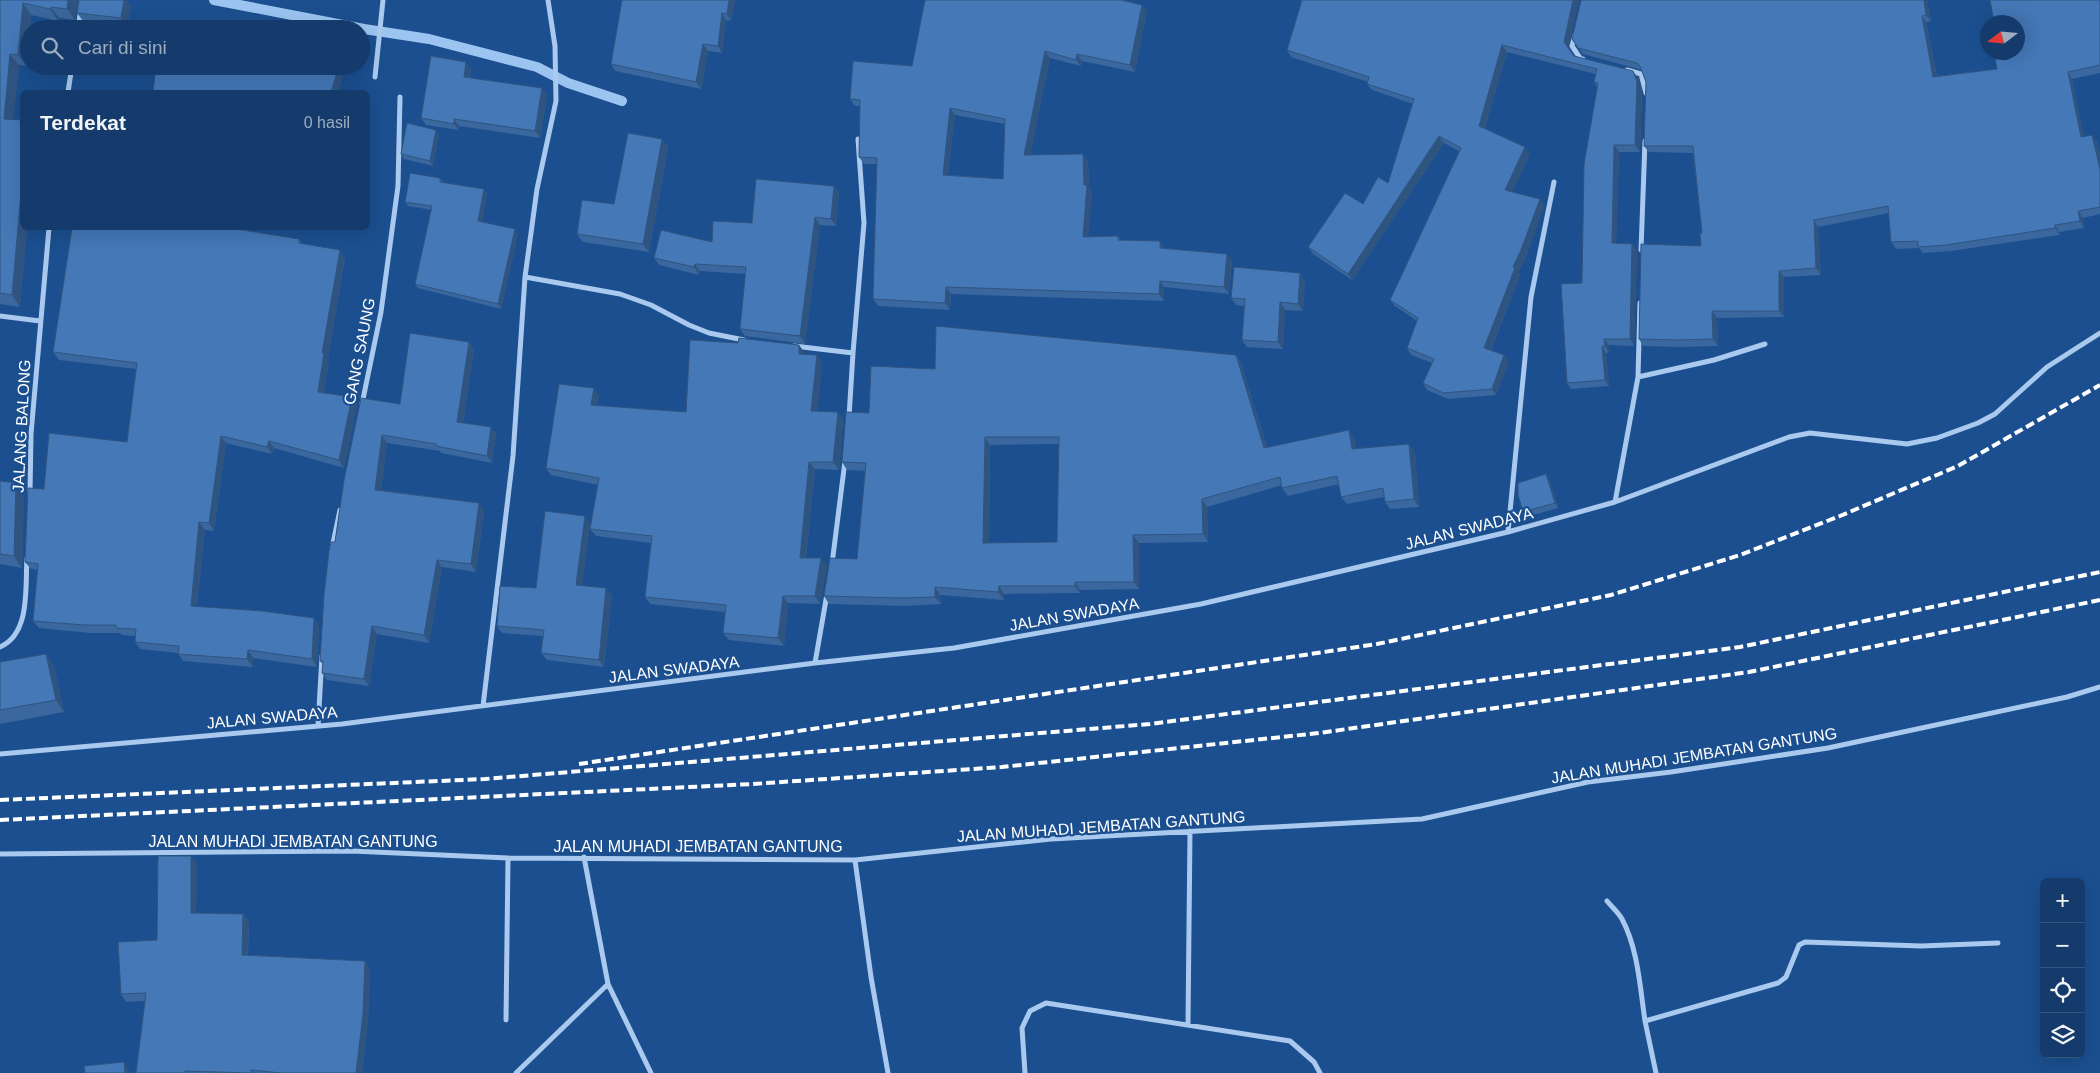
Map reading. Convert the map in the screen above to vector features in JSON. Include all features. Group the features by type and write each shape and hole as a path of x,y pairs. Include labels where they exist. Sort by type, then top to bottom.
{"street":[{"path":"375,77 382,0"},
{"path":"483,706 514,456 525,277 537,189 556,101 555,46 548,0"},
{"path":"79,20 82,2"},
{"path":"1576,27 1572,46 1580,58 1588,60"},
{"path":"1624,70 1641,74 1646,88 1646,98"},
{"path":"68,90 71,75"},
{"name":"GANG SAUNG","path":"360,412 380,312 398,186 400,97"},
{"path":"1641,254 1645,137"},
{"path":"848,428 864,223 858,139"},
{"path":"1508,532 1531,297 1554,182"},
{"name":"JALANG BALONG","path":"29,504 40,321 49,230"},
{"path":"525,277 620,294 660,309 708,333 752,341"},
{"path":"1614,502 1638,378 1640,293"},
{"path":"0,316 40,321"},
{"name":"JALAN SWADAYA","path":"0,754 318,726 815,663 954,648 1201,604 1508,532 1614,502 1789,437 1810,433 1906,444 1936,438 1978,423 1995,414 2047,367 2100,333"},
{"path":"1638,378 1714,360 1765,344"},
{"path":"788,345 853,353"},
{"path":"831,567 846,457"},
{"path":"330,555 340,507"},
{"path":"0,647 9,644 18,633 22,620 27,553"},
{"path":"815,663 828,587"},
{"path":"318,726 322,650"},
{"name":"JALAN MUHADI JEMBATAN GANTUNG","path":"0,854 352,851 508,858 855,860 1050,839 1422,819 1588,782 1671,772 1828,748 2067,697 2100,687"},
{"path":"1188,1025 1190,831"},
{"path":"584,857 608,984 651,1073"},
{"path":"506,1020 508,858"},
{"path":"855,860 871,977 888,1073"},
{"path":"1607,901 1621,917 1631,944 1638,971 1645,1020 1656,1073"},
{"path":"1645,1020 1778,984 1786,977 1799,945 1805,942 1921,946 1998,943"},
{"path":"516,1073 608,984"},
{"path":"1026,1073 1022,1028 1030,1011 1046,1003 1290,1041 1314,1062 1320,1073"}],"building":[{"path":"0,0 68,0 67,9 51,7 50,9 23,3 18,55 10,54 4,119 20,120 20,205 12,295 0,293"},
{"path":"79,0 124,0 121,18 77,13"},
{"path":"622,0 729,0 727,14 722,13 718,46 703,44 696,82 611,64"},
{"path":"925,0 1121,0 1142,5 1130,65 1077,54 1076,60 1045,51 1024,155 1083,154 1084,185 1087,185 1083,237 1118,236 1118,240 1160,241 1160,248 1227,254 1224,287 1160,281 1159,294 946,287 945,303 873,299 877,158 859,157 860,100 850,99 853,61 912,66","holes":["950,108 1005,119 1003,179 943,175"]},
{"path":"1302,0 1573,0 1564,42 1574,56 1633,71 1637,82 1635,145 1614,145 1612,243 1632,244 1630,339 1604,339 1605,346 1602,346 1605,380 1567,383 1561,284 1582,283 1584,164 1598,83 1594,82 1597,69 1502,45 1479,126 1525,147 1505,190 1540,199 1484,348 1504,355 1492,389 1443,393 1423,383 1434,359 1407,348 1418,318 1390,300 1461,148 1439,136 1348,274 1308,247 1345,193 1363,204 1378,177 1388,183 1414,99 1367,84 1369,77 1287,50"},
{"path":"1581,0 1924,0 1926,15 1922,16 1933,77 1997,69 1995,60 2025,60 2025,15 1993,15 1990,0 2100,0 2100,65 2068,72 2081,137 2092,135 2100,169 2100,207 2078,211 2080,221 2055,225 2055,228 1946,245 1918,247 1918,241 1891,242 1888,206 1814,220 1816,268 1779,271 1779,311 1712,311 1713,339 1639,339 1641,244 1701,246 1700,233 1702,233 1693,146 1644,146 1646,82 1640,66 1637,63 1578,48 1572,39"},
{"path":"431,56 466,62 464,77 542,88 535,131 454,119 454,124 421,118"},
{"path":"155,75 336,75 332,90 153,90"},
{"path":"407,123 436,130 430,161 401,154"},
{"path":"628,133 662,139 643,244 577,234 582,200 614,204"},
{"path":"410,173 440,178 440,182 484,189 478,221 515,229 498,304 415,284 432,206 405,202"},
{"path":"756,179 834,186 831,219 815,217 800,336 740,329 746,267 695,264 694,267 654,258 661,230 712,242 713,221 752,223"},
{"path":"72,230 243,230 299,239 299,243 340,250 322,353 324,353 318,392 352,397 339,460 269,441 267,447 221,436 209,523 199,522 191,606 262,611 314,618 312,659 248,650 247,659 178,654 179,646 135,642 136,629 116,628 116,625 33,621 38,564 25,562 28,488 44,489 49,433 127,442 137,363 53,352"},
{"path":"1234,267 1300,273 1298,304 1280,302 1278,342 1242,340 1245,299 1231,298"},
{"path":"936,326 1236,355 1264,448 1349,430 1352,449 1409,444 1414,499 1385,502 1383,488 1341,497 1337,476 1282,488 1280,477 1202,499 1203,534 1133,535 1134,582 1075,582 1075,586 999,586 998,592 935,587 935,597 824,596 830,558 857,559 866,463 842,462 846,412 869,413 871,366 935,369","holes":["985,437 1059,437 1057,542 983,543"]},
{"path":"410,333 469,342 457,422 491,427 487,456 436,446 436,444 382,435 375,490 479,503 471,564 437,560 424,635 372,626 364,679 322,673 323,661 320,661 329,551 331,542 335,542 344,480 361,398 400,404"},
{"path":"739,338 799,345 799,354 817,355 811,411 838,412 833,462 809,462 800,558 821,558 815,596 783,596 778,638 723,633 726,605 645,597 652,536 590,529 599,478 546,468 559,384 594,388 591,405 686,412 690,340 738,343"},
{"path":"1546,474 1555,503 1523,512 1518,495 1518,483"},
{"path":"0,481 16,483 14,556 0,554"},
{"path":"545,511 585,516 576,585 606,588 599,660 541,653 544,630 497,626 500,586 536,588"},
{"path":"46,654 56,700 0,710 0,662"},
{"path":"158,856 191,856 191,913 243,914 242,955 365,961 363,1014 356,1073 281,1073 251,1070 251,1073 185,1071 185,1073 136,1073 146,993 121,994 118,942 157,940"},
{"path":"124,1062 125,1073 85,1073 84,1066"}],"waterway":[{"path":"214,0 317,20"},
{"path":"370,30 429,39 537,67 568,83 622,101"}],"railway":[{"path":"579,764 1377,644 1611,595 1740,555 1840,516 1958,466 2100,385"},
{"path":"0,800 485,779 1150,724 1740,647 2100,572"},
{"path":"0,820 753,784 1002,767 1319,733 1749,672 2100,600"}]}
